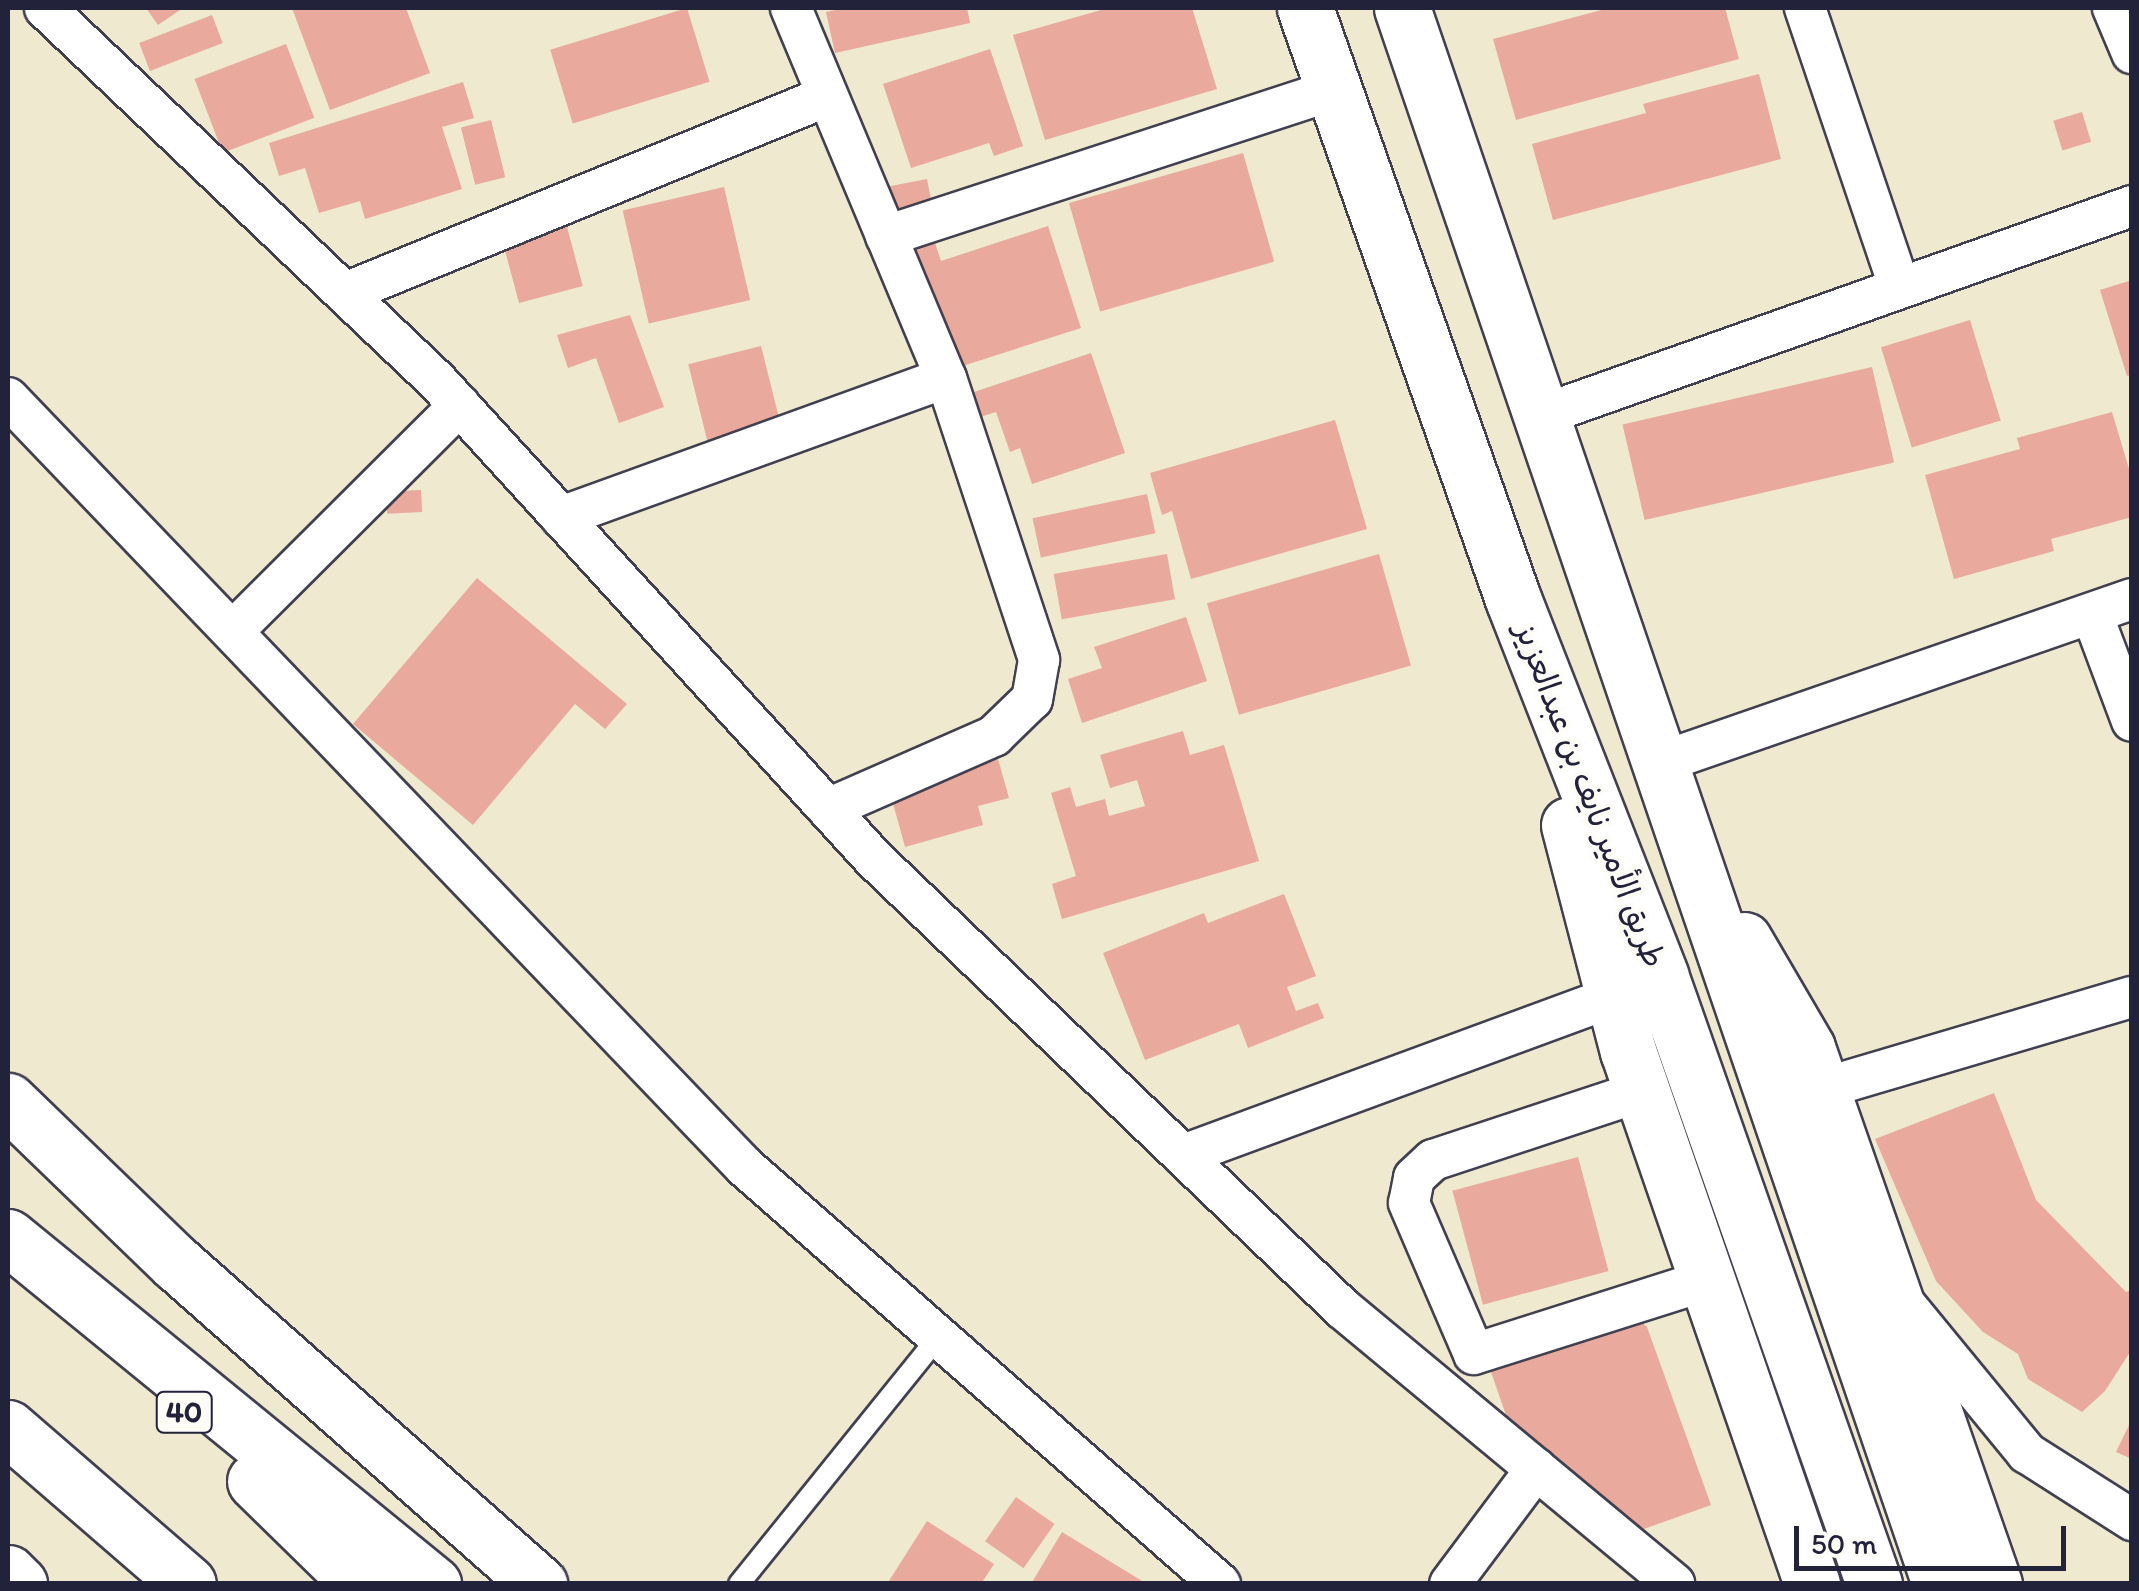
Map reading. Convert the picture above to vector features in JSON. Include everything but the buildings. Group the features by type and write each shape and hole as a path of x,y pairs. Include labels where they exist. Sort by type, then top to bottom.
{"main road":[{"name":"طريق الأمير نايف بن عبدالعزيز","path":"1305,8 1513,599 1660,976 1874,1584"},
{"path":"1402,8 1544,414 1656,764 1940,1584"},
{"path":"1513,599 1642,1091 1812,1584"},
{"path":"1683,836 1807,1048 1994,1584"},
{"path":"8,1101 176,1263 539,1584"},
{"path":"14,1245 433,1584"},
{"name":"40","path":"14,1245 360,1584"},
{"path":"8,1428 188,1584"},
{"path":"8,1442 146,1584"},
{"path":"8,1573 19,1584"}],"street":[{"path":"45,8 460,405 828,809 1183,1155 1342,1308 1674,1584"},
{"path":"791,8 825,98 946,378 1039,660 1032,699 994,736 828,809"},
{"path":"1805,8 1899,286"},
{"path":"2113,8 2132,53"},
{"path":"886,236 1334,90"},
{"path":"345,293 825,98"},
{"path":"1544,414 2132,206"},
{"path":"562,517 946,378"},
{"path":"8,398 745,1167 1220,1584"},
{"path":"234,631 460,405"},
{"path":"1656,764 2132,599"},
{"path":"2092,614 2132,721"},
{"path":"1183,1155 1614,996"},
{"path":"1821,1089 2132,997"},
{"path":"1642,1091 1434,1160 1414,1178 1409,1203 1474,1354 1707,1280"},
{"path":"1889,1284 2027,1453 2132,1520"},
{"path":"1450,1584 1536,1469"}],"lane":[{"path":"739,1584 938,1336"}]}
